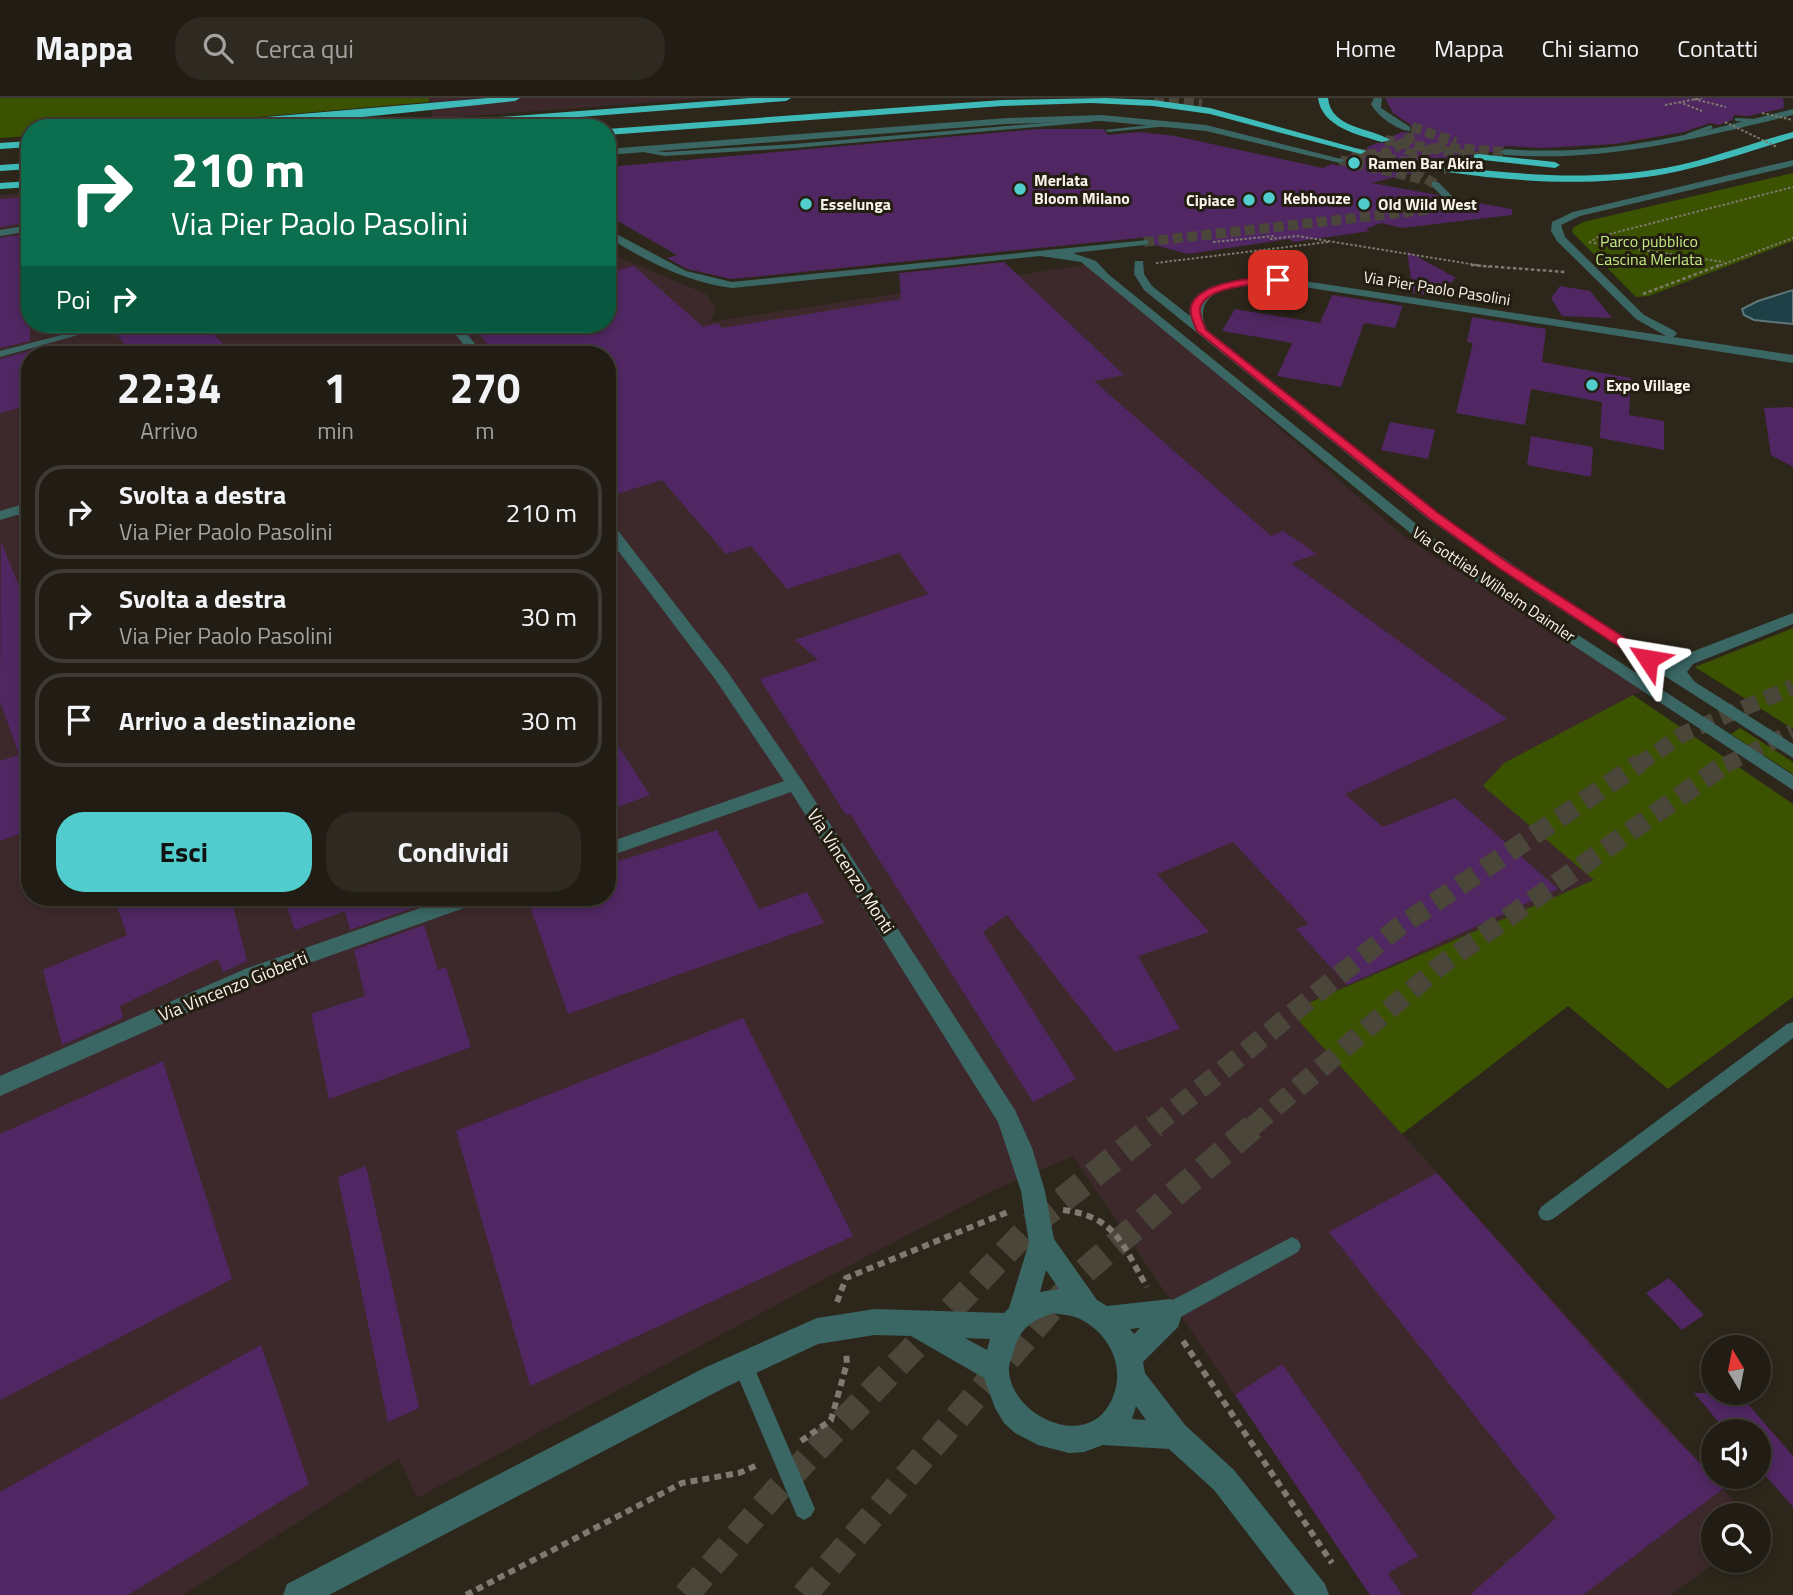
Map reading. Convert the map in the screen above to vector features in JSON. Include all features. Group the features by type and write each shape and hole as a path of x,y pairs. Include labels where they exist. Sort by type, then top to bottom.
{"highway":[{"path":"321,119 515,98"},
{"path":"514,119 786,98"},
{"path":"616,123 1027,98"},
{"path":"1202,104 1381,141 1330,115 1323,106 1323,98"},
{"path":"289,119 507,99"},
{"path":"616,131 813,111 1043,100 1134,101 1230,115 1358,152 1225,119 1157,108 1100,105 988,108 616,138"},
{"path":"370,119 524,105"},
{"path":"1720,142 1793,121"},
{"path":"1447,169 1543,178 1635,175 1684,167 1793,135"},
{"path":"0,141 21,139"},
{"path":"0,146 21,145"},
{"path":"0,158 21,157"},
{"path":"1474,158 1555,164 1606,164"},
{"path":"0,168 21,167"},
{"path":"0,180 21,178"},
{"path":"0,186 21,185"}],"street":[{"path":"1378,98 1375,104 1377,109 1409,128"},
{"path":"1505,152 1547,156 1629,151 1691,138 1759,117 1793,112"},
{"path":"616,151 1007,121 1102,118 1178,124 1338,157"},
{"name":"Via Pier Paolo Pasolini","path":"1706,345 1665,332 1640,317 1561,239 1556,231 1556,224 1577,214 1793,163"},
{"path":"1435,184 1449,198"},
{"path":"0,233 21,230"},
{"path":"616,236 698,280 732,285 1144,242"},
{"path":"1101,270 1095,260 1105,254 1126,254 1143,263 1149,252 1159,246"},
{"name":"Via Gottlieb Wilhelm Daimler","path":"1044,254 1080,257 1101,270 1447,556 1793,784"},
{"name":"Via Gottlieb Wilhelm Daimler","path":"1143,263 1139,274 1148,288 1433,516 1523,579 1792,751"},
{"name":"Via Pier Paolo Pasolini","path":"1201,331 1195,312 1197,303 1208,293 1239,283 1278,280 1793,359"},
{"path":"0,516 21,509"},
{"name":"Via Vincenzo Monti","path":"616,538 721,675 795,784 1007,1117 1033,1191 1042,1243 1096,1312"},
{"path":"1690,686 1679,673 1687,660 1793,618"},
{"path":"616,847 795,784"},
{"name":"Via Vincenzo Gioberti","path":"0,1086 252,975 448,906"},
{"name":"Via Vincenzo Monti","path":"1013,1318 1042,1243"},
{"path":"298,1595 335,1585 743,1365 817,1331 875,1322 916,1324 1013,1318 1041,1302 1063,1300 1096,1312 1168,1314"},
{"path":"1096,1312 1121,1335 1131,1367 1175,1435 1224,1480 1314,1595"},
{"path":"1101,1432 1118,1417 1128,1399 1131,1367 1168,1314"},
{"path":"1013,1318 996,1347 995,1370 1001,1393 1015,1415 1035,1430 1059,1439 1081,1438 1101,1432 1175,1435"},
{"path":"916,1324 995,1370"}],"lane":[{"path":"1736,119 1759,117"},
{"path":"635,150 665,154 1086,121 1154,121"},
{"path":"1108,130 1178,124"},
{"path":"1078,129 1145,127"},
{"path":"1691,138 1689,134 1711,127"},
{"path":"899,136 913,139"},
{"path":"832,142 845,146"},
{"path":"768,152 784,146"},
{"path":"30,346 79,333"},
{"path":"0,354 21,348"},
{"path":"1547,1213 1793,1029"},
{"path":"1168,1314 1292,1246"},
{"path":"743,1365 804,1509"}],"path":[{"path":"1665,105 1702,98"},
{"path":"1759,117 1793,121"},
{"path":"1725,122 1777,147"},
{"path":"1590,242 1609,234 1793,187"},
{"path":"1213,242 1294,233 1295,236"},
{"path":"1279,248 1270,239 1295,236 1476,266 1577,272"},
{"path":"1636,297 1793,238"},
{"path":"1578,240 1725,262"},
{"path":"1143,263 1181,262 1332,241"},
{"path":"1064,1211 1080,1212 1098,1219 1108,1227 1334,1568"},
{"path":"836,1299 846,1278 1006,1214"},
{"path":"804,1439 831,1420 847,1363 846,1354"},
{"path":"466,1595 682,1483 732,1477 754,1467"}],"shaded area":[{"path":"429,98 707,98 432,119"},
{"path":"21,193 21,333 616,333 616,254 706,294 716,309 710,322 1091,264 1403,536 1644,690 1504,763 1595,880 1291,1011 1701,1464 1701,1489 1723,1489 1736,1503 1701,1503 1701,1573 1670,1595 1370,1595 1073,1156 992,1191 417,1498 399,1458 183,1595 0,1595 0,195"}],"green space":[{"path":"0,98 429,98 429,102 234,119 21,119 21,137 0,138"},
{"name":"Parco pubblico Cascina Merlata","path":"1793,173 1793,241 1649,296 1636,297 1572,232 1573,228 1583,222"},
{"path":"1793,628 1793,729 1695,667"},
{"path":"1633,695 1793,804 1793,997 1668,1089 1568,1006 1402,1134 1290,1011 1594,880 1483,786 1504,763"},
{"path":"1740,728 1793,762 1793,774 1731,734"}],"water":[{"path":"1793,290 1793,324 1754,320 1744,315 1742,309"}],"building":[{"name":"Merlata Bloom Milano","path":"1385,98 1783,98 1784,108 1748,116 1734,115 1732,120 1719,125 1710,123 1684,132 1615,144 1543,148 1505,146 1498,153 1477,151 1472,153 1471,159 1371,183 1438,195 1446,203 1454,202 1455,199 1512,209 1512,215 1402,228 1381,223 1366,229 1370,231 1294,242 1289,239 1188,254 1151,244 1148,237 731,279 687,269 667,258 677,255 616,220 616,166 1039,129 1103,129 1108,135 1139,132 1175,136 1323,168 1332,164 1339,166 1352,154 1362,156 1369,152 1366,148 1377,143 1391,143 1393,139 1390,137 1402,132 1412,133 1411,125 1393,113"},
{"path":"21,198 21,224 0,227 0,199"},
{"path":"21,235 21,333 30,333 30,341 0,348 0,238"},
{"path":"1407,251 1456,278 1436,296 1413,293"},
{"path":"1004,262 1124,375 1094,381 1271,536 1283,531 1317,554 1291,563 1507,719 1345,794 1383,827 1455,798 1558,889 1347,985 1296,929 1309,924 1233,842 1157,874 1209,932 1138,956 1180,1029 1115,1052 1007,915 983,932 1076,1079 1033,1102 850,814 846,815 760,679 818,660 795,640 928,594 899,553 787,589 751,546 726,554 662,480 616,494 616,346 489,346 479,333 616,333 616,271 634,266 703,327 718,323 722,328 901,299 899,274 891,274"},
{"path":"1560,286 1590,291 1612,318 1562,316 1551,298"},
{"path":"1332,295 1403,306 1395,328 1364,323 1341,387 1277,376 1292,343 1222,331 1235,309 1320,323"},
{"path":"1472,317 1546,329 1542,362 1631,378 1629,415 1664,421 1664,450 1600,438 1602,402 1531,389 1525,425 1456,413 1473,343 1467,342"},
{"path":"212,333 225,346 126,346 117,335"},
{"path":"21,353 21,407 0,413 0,359"},
{"path":"1793,407 1793,467 1771,455 1764,408"},
{"path":"1390,422 1435,430 1428,459 1381,450"},
{"path":"1531,436 1593,447 1591,477 1527,465"},
{"path":"1,542 21,591 21,833 0,841 0,761 19,755 0,701"},
{"path":"616,743 650,795 616,808"},
{"path":"717,830 759,909 807,892 824,923 568,1014 530,906 616,906 616,862"},
{"path":"117,906 233,906 247,961 223,972 218,959 120,1006 123,1018 62,1045 43,970 127,935"},
{"path":"287,906 418,906 350,930 345,911 295,930"},
{"path":"424,925 438,970 446,967 471,1047 329,1099 311,1014 365,996 354,950"},
{"path":"743,1018 853,1236 530,1386 456,1131"},
{"path":"163,1061 232,1279 0,1400 0,1134"},
{"path":"366,1166 419,1408 388,1422 338,1177"},
{"path":"1437,1173 1653,1415 1701,1464 1701,1489 1723,1489 1583,1595 1470,1595 1556,1518 1329,1232"},
{"path":"1669,1278 1704,1315 1682,1330 1646,1293"},
{"path":"261,1345 309,1484 128,1595 0,1595 0,1492"},
{"path":"1282,1364 1418,1556 1388,1573 1402,1595 1370,1595 1235,1395"},
{"path":"1704,1405 1748,1405 1761,1419 1716,1419"},
{"path":"1771,1431 1793,1456 1793,1507 1771,1482"}],"tunnel":[{"path":"1154,98 1202,104"},
{"path":"1412,127 1456,142"},
{"path":"1352,156 1385,153 1410,139 1407,130"},
{"path":"1385,140 1478,157"},
{"path":"1435,184 1412,170 1406,161 1409,154 1442,147 1505,152"},
{"path":"1356,153 1447,169"},
{"path":"1340,160 1421,179"},
{"path":"1144,242 1425,210 1446,204 1449,198"},
{"path":"1638,765 1683,734 1793,687"},
{"path":"1725,765 1793,732"},
{"path":"1153,1127 1396,929 1640,763"},
{"path":"1252,1127 1441,965 1727,763"},
{"path":"686,1595 778,1489 1035,1222 1155,1126"},
{"path":"804,1595 1080,1275 1254,1126"}],"place":[{"name":"Ramen Bar Akira","path":"1354,163"},
{"name":"Merlata Bloom Milano","path":"1020,189"},
{"name":"Kebhouze","path":"1269,198"},
{"name":"Cipiace","path":"1249,200"},
{"name":"Esselunga","path":"806,204"},
{"name":"Old Wild West","path":"1364,204"},
{"name":"Expo Village","path":"1592,385"}],"route":[{"path":"1278,280 1239,283 1208,293 1197,303 1195,312 1201,331 1433,516 1648,659"}]}
